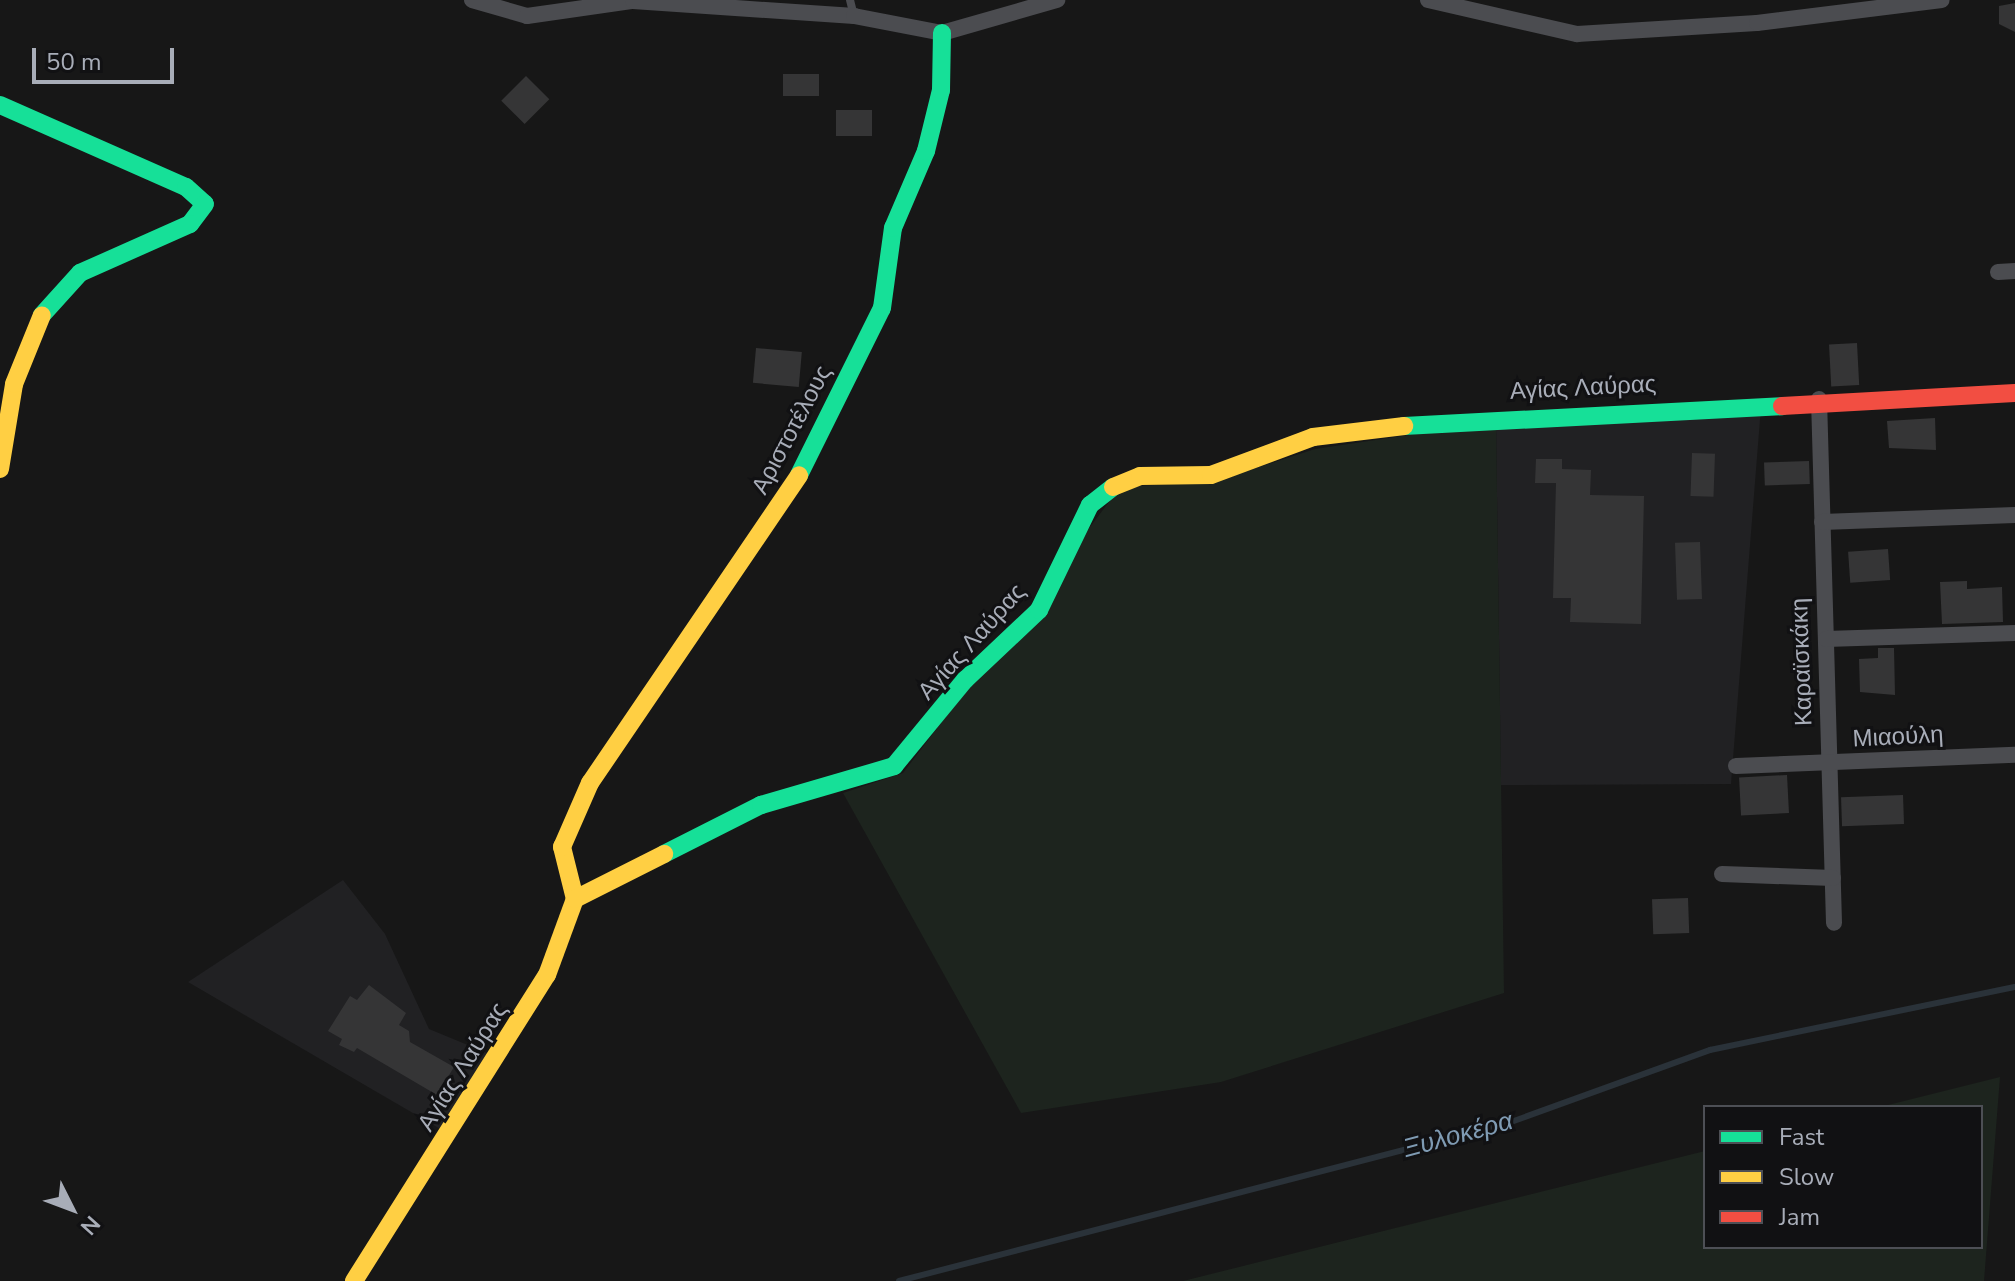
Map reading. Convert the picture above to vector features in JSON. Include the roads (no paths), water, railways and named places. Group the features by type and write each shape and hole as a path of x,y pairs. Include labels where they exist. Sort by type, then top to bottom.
{"street":[{"path":"472,0 527,16 633,1 852,8 942,33 1057,0"},
{"path":"1428,0 1577,34 1757,23 1942,0"},
{"name":"Αριστοτέλους","path":"575,899 562,847 590,783 793,487 882,308 893,228 926,151 941,90 942,33"},
{"path":"0,105 186,187 205,204 190,224 80,273 34,323 14,384 0,469"},
{"name":"Αγίας Λαύρας","path":"354,1281 533,999 575,899 761,805 894,766 965,680 1039,610 1090,505 1140,476 1211,475 1313,437 1363,428 1819,399 2015,393"},
{"name":"Καραϊσκάκη","path":"1819,399 1834,923"},
{"path":"1822,522 2015,515"},
{"path":"1826,639 2015,633"},
{"name":"Μιαούλη","path":"1736,766 1829,765 2015,755"},
{"path":"1722,874 1833,878"}],"waterway":[{"name":"Ξυλοκέρα","path":"899,1281 1511,1122 1710,1050 2015,987"}]}
